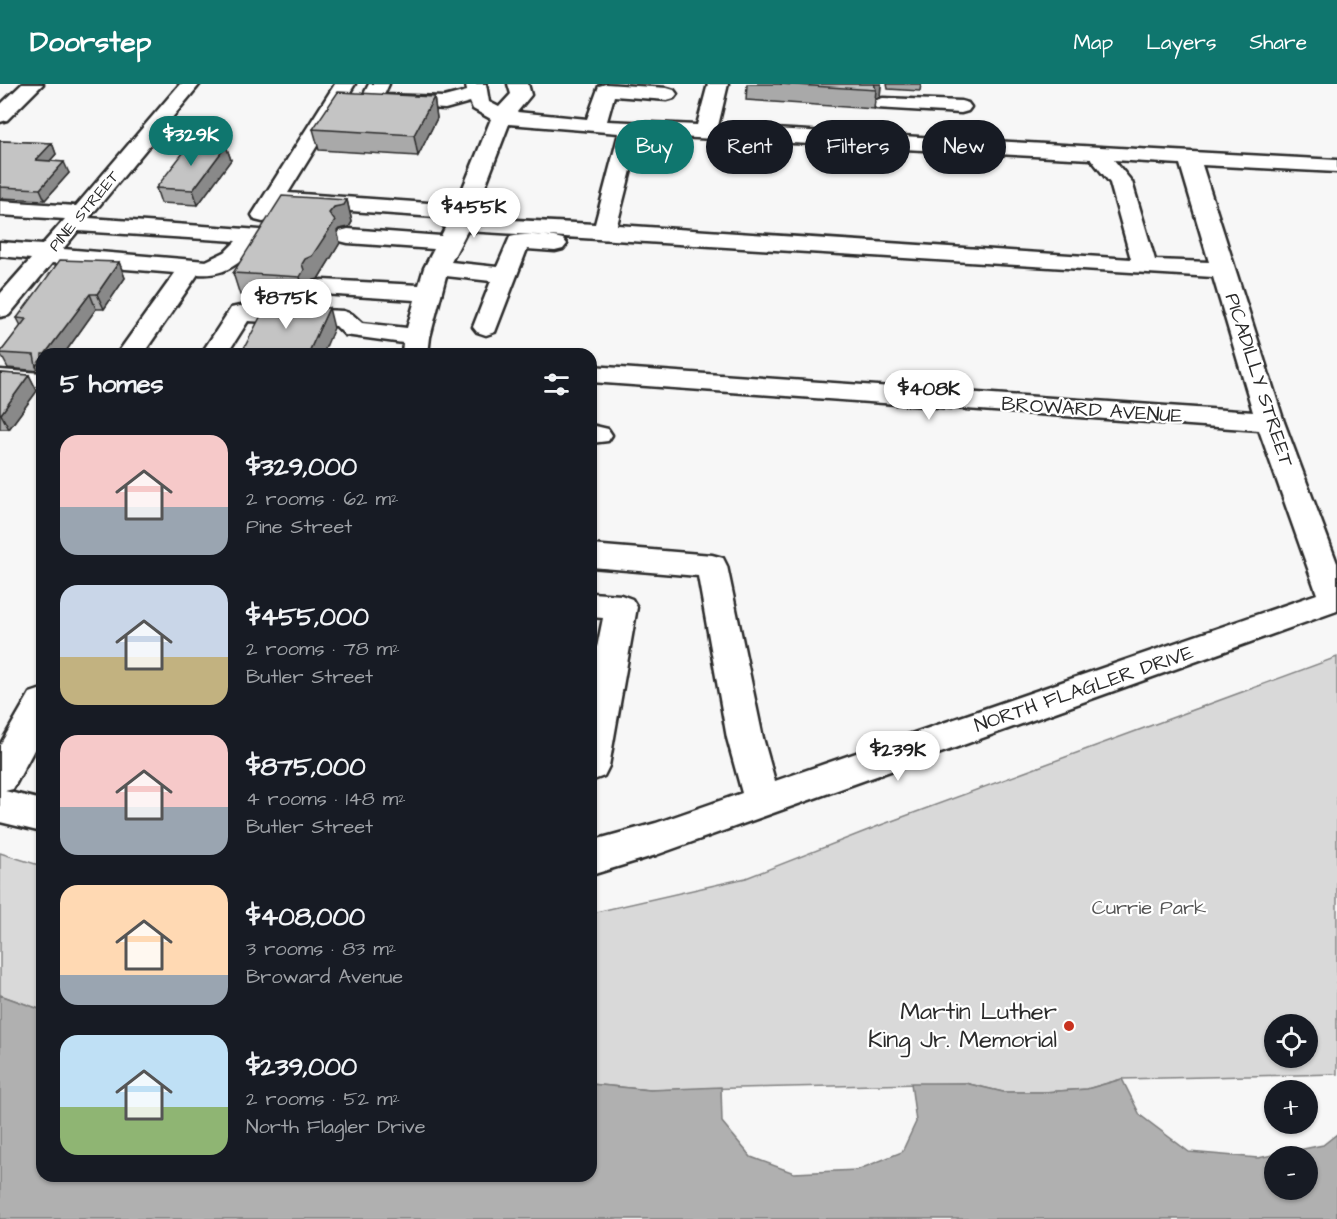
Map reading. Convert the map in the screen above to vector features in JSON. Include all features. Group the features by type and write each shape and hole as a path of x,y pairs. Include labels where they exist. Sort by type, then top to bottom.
{"street":[{"path":"0,116 33,84"},
{"name":"PINE STREET","path":"5,298 47,254 190,84"},
{"path":"0,249 207,268 228,262 239,255 345,84"},
{"path":"379,84 370,100 423,93 445,102 477,89 480,105 502,117 615,127"},
{"path":"218,348 240,313 342,319 354,330 416,345 436,268 457,226 502,117 520,95 518,84"},
{"path":"709,120 718,84"},
{"path":"958,84 962,120"},
{"path":"595,126 606,90 667,94"},
{"path":"883,104 961,107"},
{"path":"694,131 706,132"},
{"path":"793,137 922,144"},
{"path":"1006,148 1337,166"},
{"path":"1097,153 1121,182 1145,267"},
{"name":"PICADILLY STREET","path":"1189,158 1270,422 1336,599"},
{"path":"601,239 619,174"},
{"path":"272,199 457,226 601,239 1223,270"},
{"path":"0,208 252,235"},
{"path":"429,293 350,262 457,226"},
{"path":"486,327 518,242 601,239"},
{"path":"134,348 192,266"},
{"path":"436,268 505,275"},
{"path":"346,348 354,330"},
{"name":"BROWARD AVENUE","path":"597,374 1270,422"},
{"path":"0,378 36,381"},
{"path":"597,556 712,566 745,738 763,801"},
{"name":"NORTH FLAGLER DRIVE","path":"597,856 656,839 1336,599"},
{"path":"597,606 621,608 597,734"},
{"path":"0,778 36,714"},
{"path":"0,806 36,815"}],"green space":[{"name":"Currie Park","path":"1337,657 1337,1074 1122,1079 1087,1089 1044,1092 1003,1092 965,1083 650,1090 597,1085 597,912 746,878 881,825"},
{"path":"0,853 36,864 36,1008 0,995"}],"shaded area":[{"path":"0,995 36,1008 36,1182 597,1182 597,1085 650,1090 721,1087 722,1122 751,1157 794,1173 857,1170 902,1152 916,1122 911,1083 965,1083 1003,1092 1044,1092 1087,1089 1122,1079 1140,1115 1189,1152 1264,1157 1264,1200 1318,1200 1318,1146 1323,1145 1337,1134 1337,1219 0,1219"}],"building":[{"path":"780,84 874,84 876,90"},
{"path":"338,92 434,97 414,135 313,129"},
{"path":"0,141 52,143 36,160 64,162 40,189 0,187"},
{"path":"190,144 226,146 193,190 156,188"},
{"path":"282,196 347,200 344,205 334,207 329,213 335,221 312,256 305,259 302,264 304,270 300,277 233,273"},
{"path":"60,260 119,262 97,294 90,294 50,348 36,348 36,366 34,355 0,353 26,319 17,318"},
{"path":"267,304 329,308 311,348 244,348"},
{"path":"0,373 29,375 1,414 0,414"}],"place":[{"name":"Martin Luther King Jr. Memorial","path":"1069,1026"}]}
